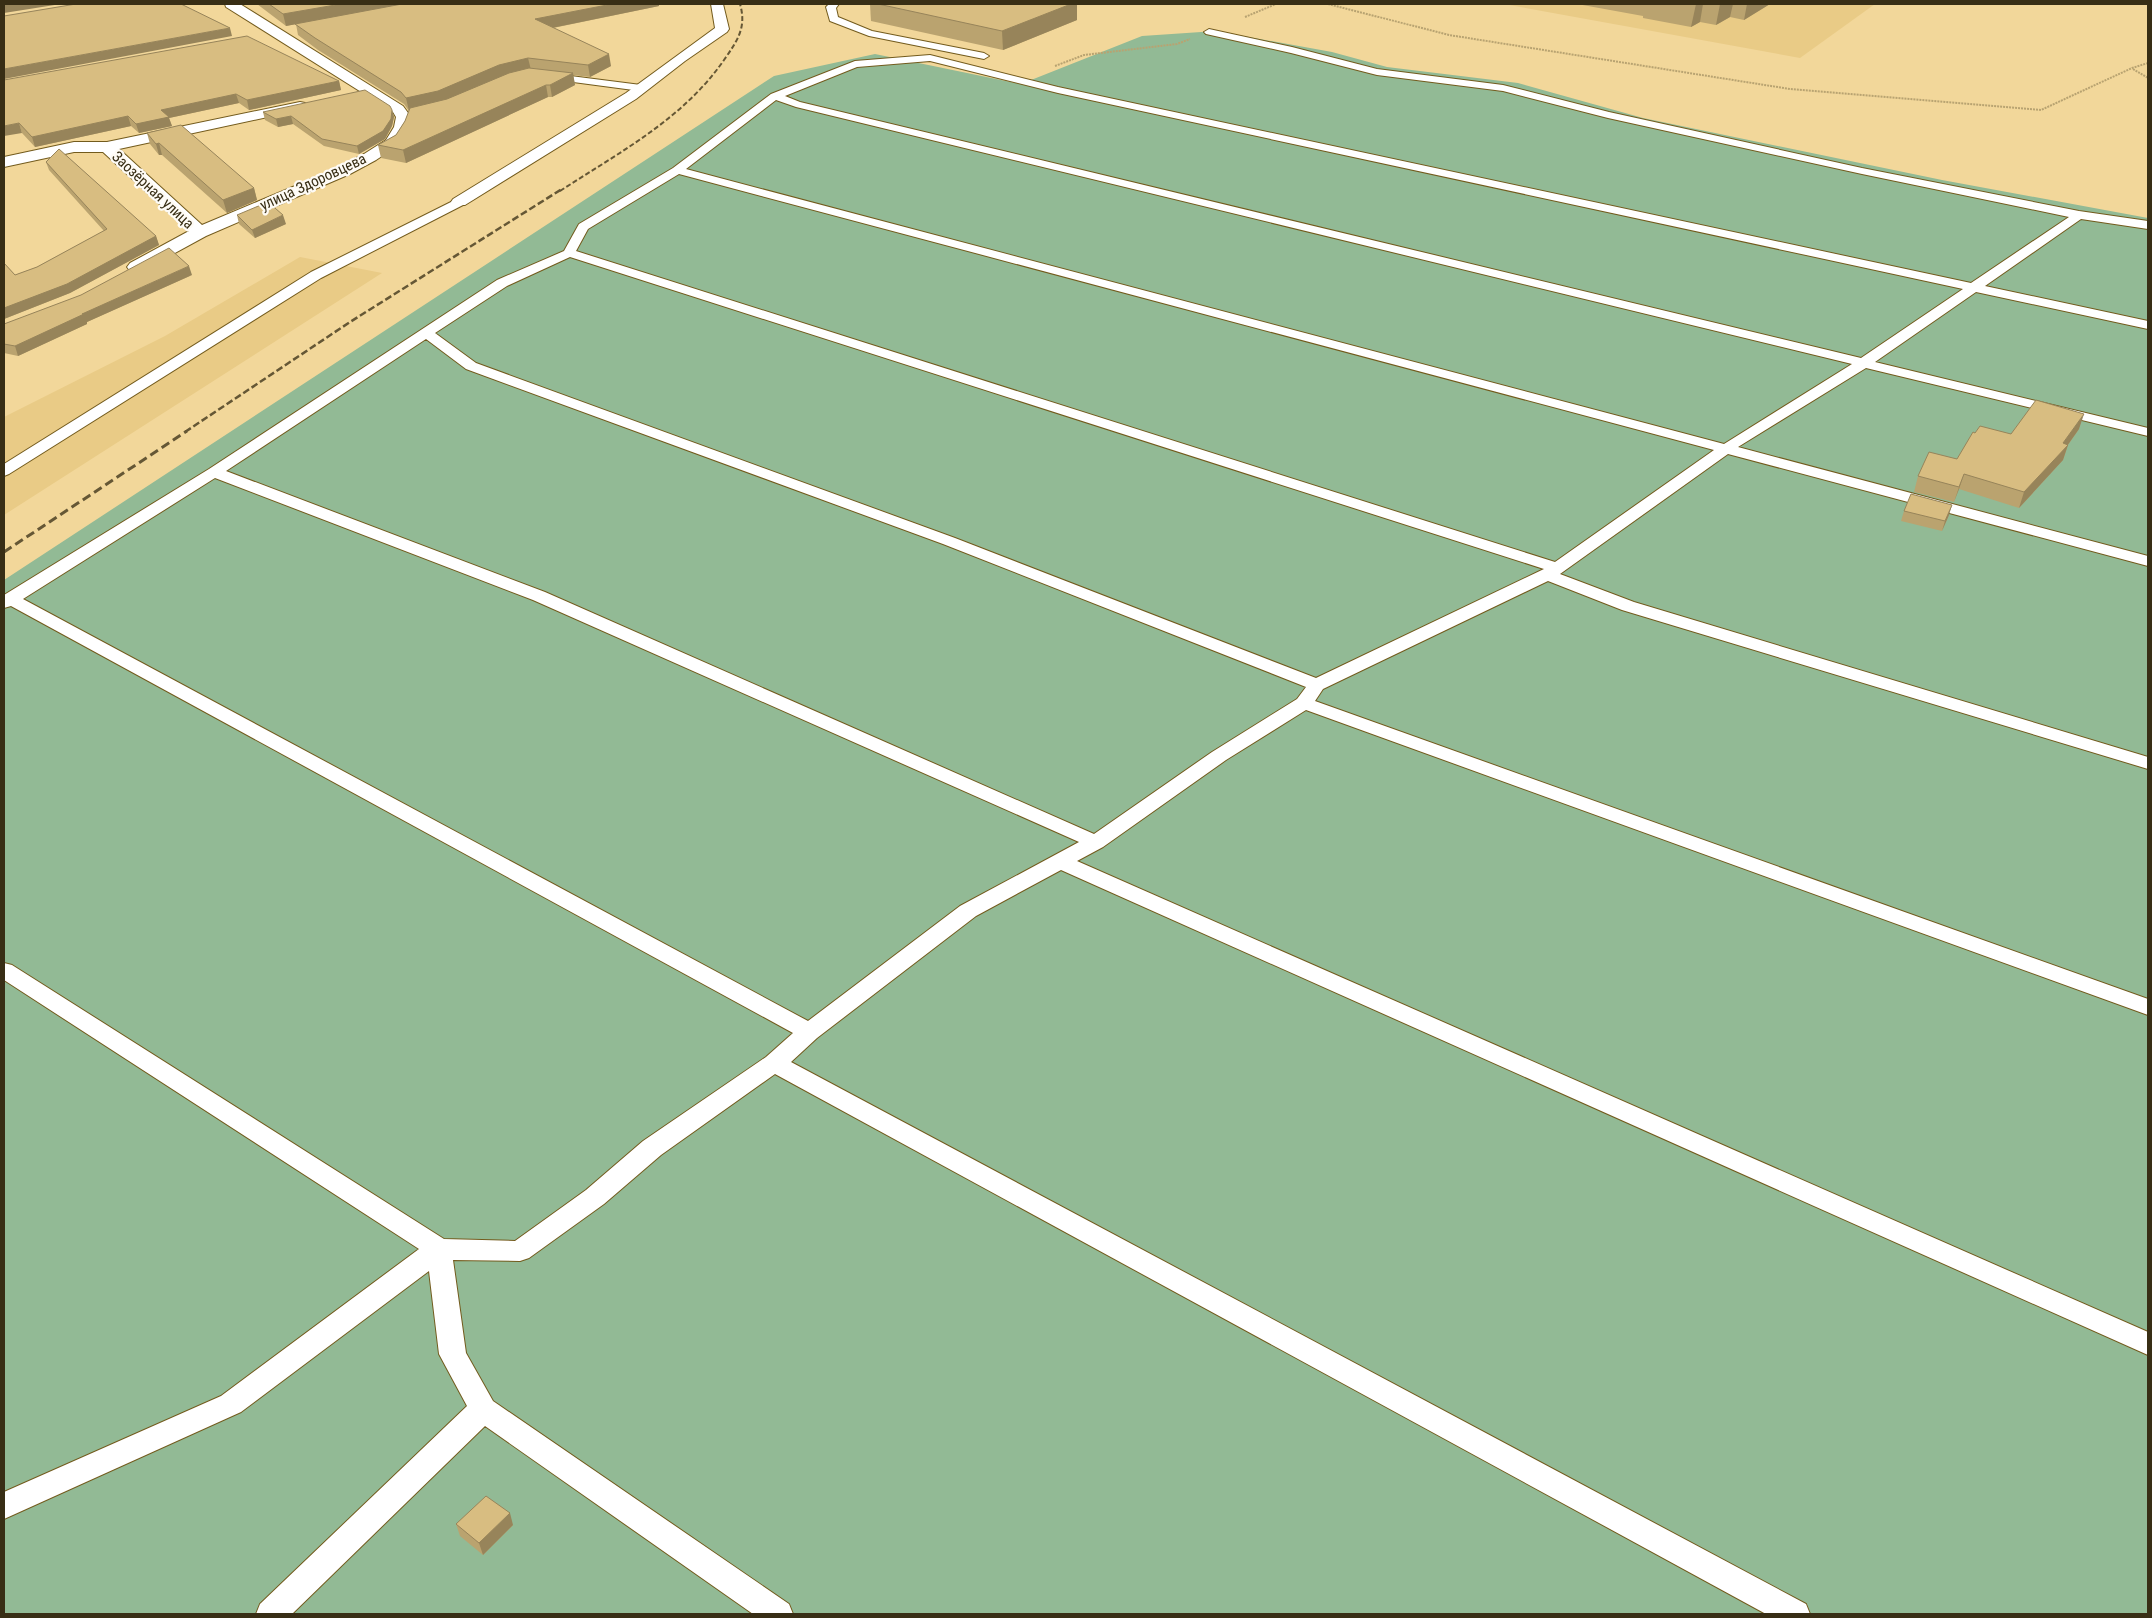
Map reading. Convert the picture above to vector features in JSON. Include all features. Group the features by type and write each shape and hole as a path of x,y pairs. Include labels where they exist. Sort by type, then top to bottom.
{"street":[{"name":"улица Здоровцева","path":"121,275 200,232 344,171 370,157 392,143 411,115 368,91 231,4"},
{"path":"459,202 641,88 722,29 717,4"},
{"path":"260,36 299,29"},
{"path":"348,95 368,91"},
{"path":"4,162 74,147 107,147 310,104"},
{"name":"Заозёрная улица","path":"107,147 200,232"}],"lane":[{"path":"834,4 831,7 832,19 869,33 984,56"},
{"path":"1209,32 1292,50 1377,72 1502,88 1618,118 1862,171 2078,215 2148,225"},
{"path":"809,1032 7,601 214,472 502,283 569,253 583,227 677,170 775,96 856,64 930,58 1018,80 2148,325"},
{"path":"540,76 641,88"},
{"path":"775,96 796,104 2148,432"},
{"path":"677,170 1727,448 2148,562"},
{"path":"4,471 316,275 459,202"},
{"path":"4,970 439,1249 520,1251 594,1197 652,1148 774,1063 809,1032 968,911 1096,842 1219,756 1304,703 1317,685 1552,572 1727,448 1862,364 2078,215"},
{"path":"569,253 1552,572 1628,606 2148,763"},
{"path":"427,333 471,366 939,537 1317,685"},
{"path":"214,472 539,596 1096,842"},
{"path":"1304,703 2148,1006"},
{"path":"1061,862 2148,1344"},
{"path":"774,1063 1795,1614"},
{"path":"439,1249 452,1354 483,1409 778,1614"},
{"path":"4,1506 231,1404 439,1249"},
{"path":"271,1614 483,1409"}],"path":[{"path":"1018,80 1084,56 1177,44 1276,4"},
{"path":"1328,4 1449,35 1790,89 2041,110 2132,68 2148,63"},
{"path":"2132,68 2148,78"}],"shaded area":[{"path":"1504,4 1875,4 1800,58"},
{"path":"300,257 382,273 4,515 4,417 165,336"}],"green space":[{"path":"1216,31 1332,52 1387,67 1518,83 1643,118 1942,180 2148,218 2148,1614 4,1614 4,580 774,76 875,54 1021,84 1142,36"}],"building":[{"path":"76,4 181,4 230,28 4,69 4,16"},
{"path":"269,4 341,4 283,14"},
{"path":"402,4 612,4 535,19 609,54 588,65 528,58 499,65 438,91 406,98 401,92 295,24"},
{"path":"878,4 1071,4 1002,31"},
{"path":"247,36 339,81 247,100 236,94 161,110 169,117 136,124 128,116 32,137 19,123 4,126 4,80"},
{"path":"529,68 573,73 403,150 378,145 396,135 405,121 410,108 447,99 509,73"},
{"path":"365,90 390,106 392,110 391,119 383,131 357,146 322,139 291,116 276,119 263,112"},
{"path":"181,125 254,188 223,200 159,143 156,144 147,133"},
{"path":"59,149 156,236 67,284 4,308 4,263 15,275 37,267 107,229 46,162"},
{"path":"268,202 283,215 252,230 237,215"},
{"path":"169,248 189,266 15,346 4,344 4,324 81,295"},
{"path":"2036,400 2084,414 2063,443 2068,445 2024,492 1964,474 1959,487 1918,476 1929,452 1957,459 1973,432 1975,433 1980,426 2011,434"},
{"path":"1911,494 1952,505 1945,521 1904,511"},
{"path":"486,1496 510,1513 479,1543 456,1524"}],"railway":[{"path":"560,191 649,133 690,100 708,81 737,40 742,20 740,4"},
{"path":"185,432 350,322 562,189"},
{"path":"4,552 187,431"}]}
